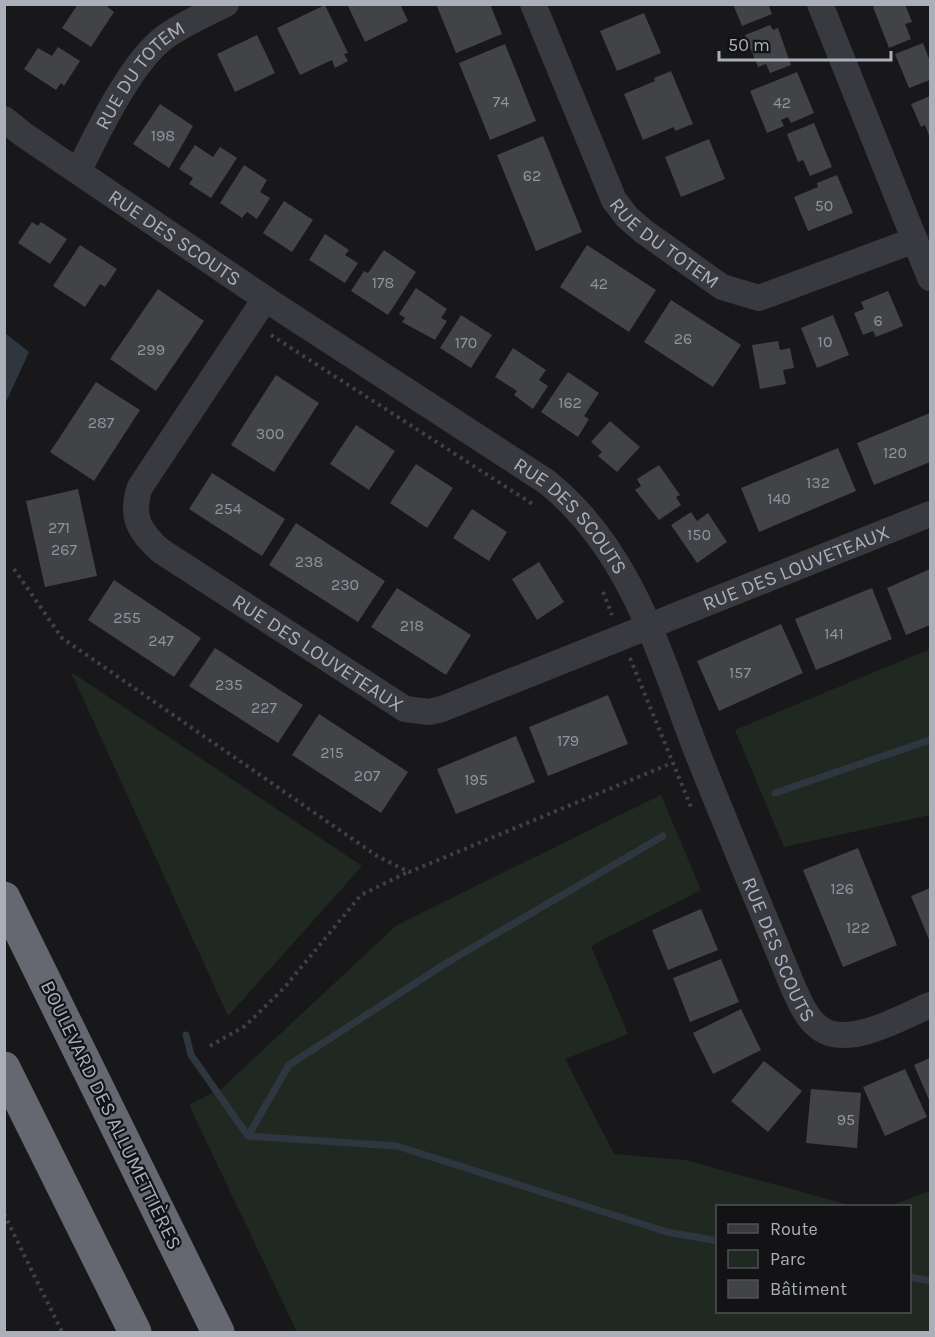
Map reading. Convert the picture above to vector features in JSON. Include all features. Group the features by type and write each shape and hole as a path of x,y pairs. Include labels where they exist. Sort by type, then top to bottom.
{"highway":[{"name":"BOULEVARD DES ALLUMETTIÈRES","path":"4,898 218,1332"},
{"path":"4,1068 135,1332"}],"street":[{"name":"RUE DU TOTEM","path":"78,170 132,74 154,46 177,30 226,4"},
{"name":"RUE DU TOTEM","path":"532,4 614,200 627,217 643,231 722,287 759,298 915,240"},
{"path":"820,4 930,278"},
{"name":"RUE DES SCOUTS","path":"4,119 24,135 265,299 547,482 566,497 584,515 611,552 649,626 792,987 812,1021 822,1030 834,1035 858,1035 930,1005"},
{"name":"RUE DES LOUVETEAUX","path":"265,299 140,487 134,508 135,519 141,530 156,547 392,703 417,712 442,709 930,514"}],"path":[{"path":"251,320 279,341 537,507"},
{"path":"14,568 62,638 377,855 409,872"},
{"path":"599,583 694,815"},
{"path":"210,1046 245,1026 284,988 361,895 409,872 698,753"},
{"path":"4,1214 62,1332"}],"green space":[{"path":"930,649 930,815 784,847 735,730"},
{"path":"71,672 362,866 228,1016"},
{"path":"661,795 701,890 591,946 628,1034 565,1059 614,1154 685,1160 849,1205 716,1205 716,1313 911,1313 911,1205 893,1205 930,1191 930,1332 297,1332 189,1105 221,1089 397,925"}],"shaded area":[{"path":"5,333 29,352 5,404"}],"building":[{"path":"78,4 104,4 114,12 91,47 62,28"},
{"path":"347,4 400,4 408,21 365,42"},
{"path":"436,4 490,4 502,34 456,53"},
{"path":"733,4 768,4 772,14 742,26"},
{"path":"878,4 905,4 912,22 905,24 911,39 889,48 873,7"},
{"path":"325,5 348,53 344,54 348,61 335,68 332,60 300,75 277,28"},
{"path":"644,13 661,53 617,71 600,31"},
{"path":"770,25 773,30 778,28 791,65 770,73 766,64 758,67 745,35"},
{"path":"257,35 275,73 235,92 217,54"},
{"path":"923,43 930,61 930,80 909,88 895,54"},
{"path":"505,44 536,121 490,140 459,63"},
{"path":"58,47 80,61 64,86 61,83 56,90 24,69 38,48 52,56"},
{"path":"671,71 693,124 675,131 674,127 643,140 624,94 655,81 654,78"},
{"path":"797,72 814,113 791,123 788,117 781,120 784,126 767,133 750,91"},
{"path":"930,96 930,138 925,125 921,127 911,104"},
{"path":"160,104 193,126 169,168 133,144"},
{"path":"814,123 832,167 810,176 803,160 798,162 787,134"},
{"path":"543,136 582,232 536,251 497,155"},
{"path":"709,139 725,179 681,197 665,157"},
{"path":"195,145 213,157 220,147 237,158 211,198 189,184 193,178 179,169"},
{"path":"244,165 267,180 260,192 270,198 257,219 247,212 242,218 220,203"},
{"path":"837,175 853,213 808,231 794,197 818,187 817,183"},
{"path":"284,201 313,220 292,252 263,233"},
{"path":"32,222 38,226 41,222 67,239 50,264 18,243"},
{"path":"325,234 349,250 345,255 358,263 345,283 309,260"},
{"path":"80,245 117,269 105,287 100,284 85,307 53,286"},
{"path":"587,245 656,290 629,332 560,287"},
{"path":"384,250 416,272 388,315 351,291 364,271 368,273"},
{"path":"416,288 447,309 441,318 447,321 435,340 402,322 405,318 399,314"},
{"path":"158,289 204,321 156,391 110,359"},
{"path":"888,291 903,326 876,337 873,331 863,335 854,313 864,309 861,302"},
{"path":"671,300 741,345 713,387 644,342"},
{"path":"461,315 492,335 471,368 440,348"},
{"path":"833,315 849,355 817,368 801,328"},
{"path":"778,341 780,350 790,348 794,368 783,370 786,384 760,389 752,345"},
{"path":"513,348 546,370 539,380 548,386 533,409 514,395 517,391 495,377"},
{"path":"568,372 599,393 584,416 589,419 578,437 541,412"},
{"path":"276,375 319,403 274,472 231,445"},
{"path":"96,382 140,410 94,481 50,452"},
{"path":"930,413 930,462 874,485 857,443"},
{"path":"610,421 640,447 617,472 598,456 602,452 591,442"},
{"path":"356,425 395,451 369,490 330,464"},
{"path":"838,448 856,491 759,532 741,488"},
{"path":"416,464 453,488 427,528 390,503"},
{"path":"659,465 680,495 676,497 681,505 659,520 635,490 641,486 637,479"},
{"path":"212,473 285,519 262,556 189,509"},
{"path":"78,489 97,576 45,587 26,501"},
{"path":"472,509 507,532 489,561 453,538"},
{"path":"691,512 697,521 708,513 727,542 697,563 671,525"},
{"path":"296,523 385,581 358,622 269,565"},
{"path":"539,562 564,602 537,620 512,579"},
{"path":"930,569 930,625 906,635 887,588"},
{"path":"114,580 201,638 174,677 88,620"},
{"path":"397,588 471,635 446,675 371,627"},
{"path":"872,588 892,639 816,670 795,619"},
{"path":"781,624 803,673 719,711 697,661"},
{"path":"215,648 303,705 278,743 189,686"},
{"path":"608,695 628,744 548,776 529,727"},
{"path":"319,714 408,772 381,813 292,755"},
{"path":"516,736 535,782 456,814 437,769"},
{"path":"858,848 897,945 843,967 803,870"},
{"path":"930,888 930,942 911,896"},
{"path":"701,909 718,950 668,970 652,930"},
{"path":"721,959 739,1002 690,1022 673,978"},
{"path":"741,1009 761,1050 713,1074 693,1033"},
{"path":"930,1058 930,1102 914,1065"},
{"path":"764,1061 802,1091 768,1132 731,1101"},
{"path":"905,1069 927,1117 885,1136 863,1087"},
{"path":"811,1089 861,1093 857,1148 806,1143"}],"waterway":[{"path":"775,793 930,740"},
{"path":"248,1136 289,1065 448,962 663,836"},
{"path":"186,1035 191,1055 248,1136 397,1146 667,1232 716,1241"},
{"path":"911,1277 930,1281"}]}
